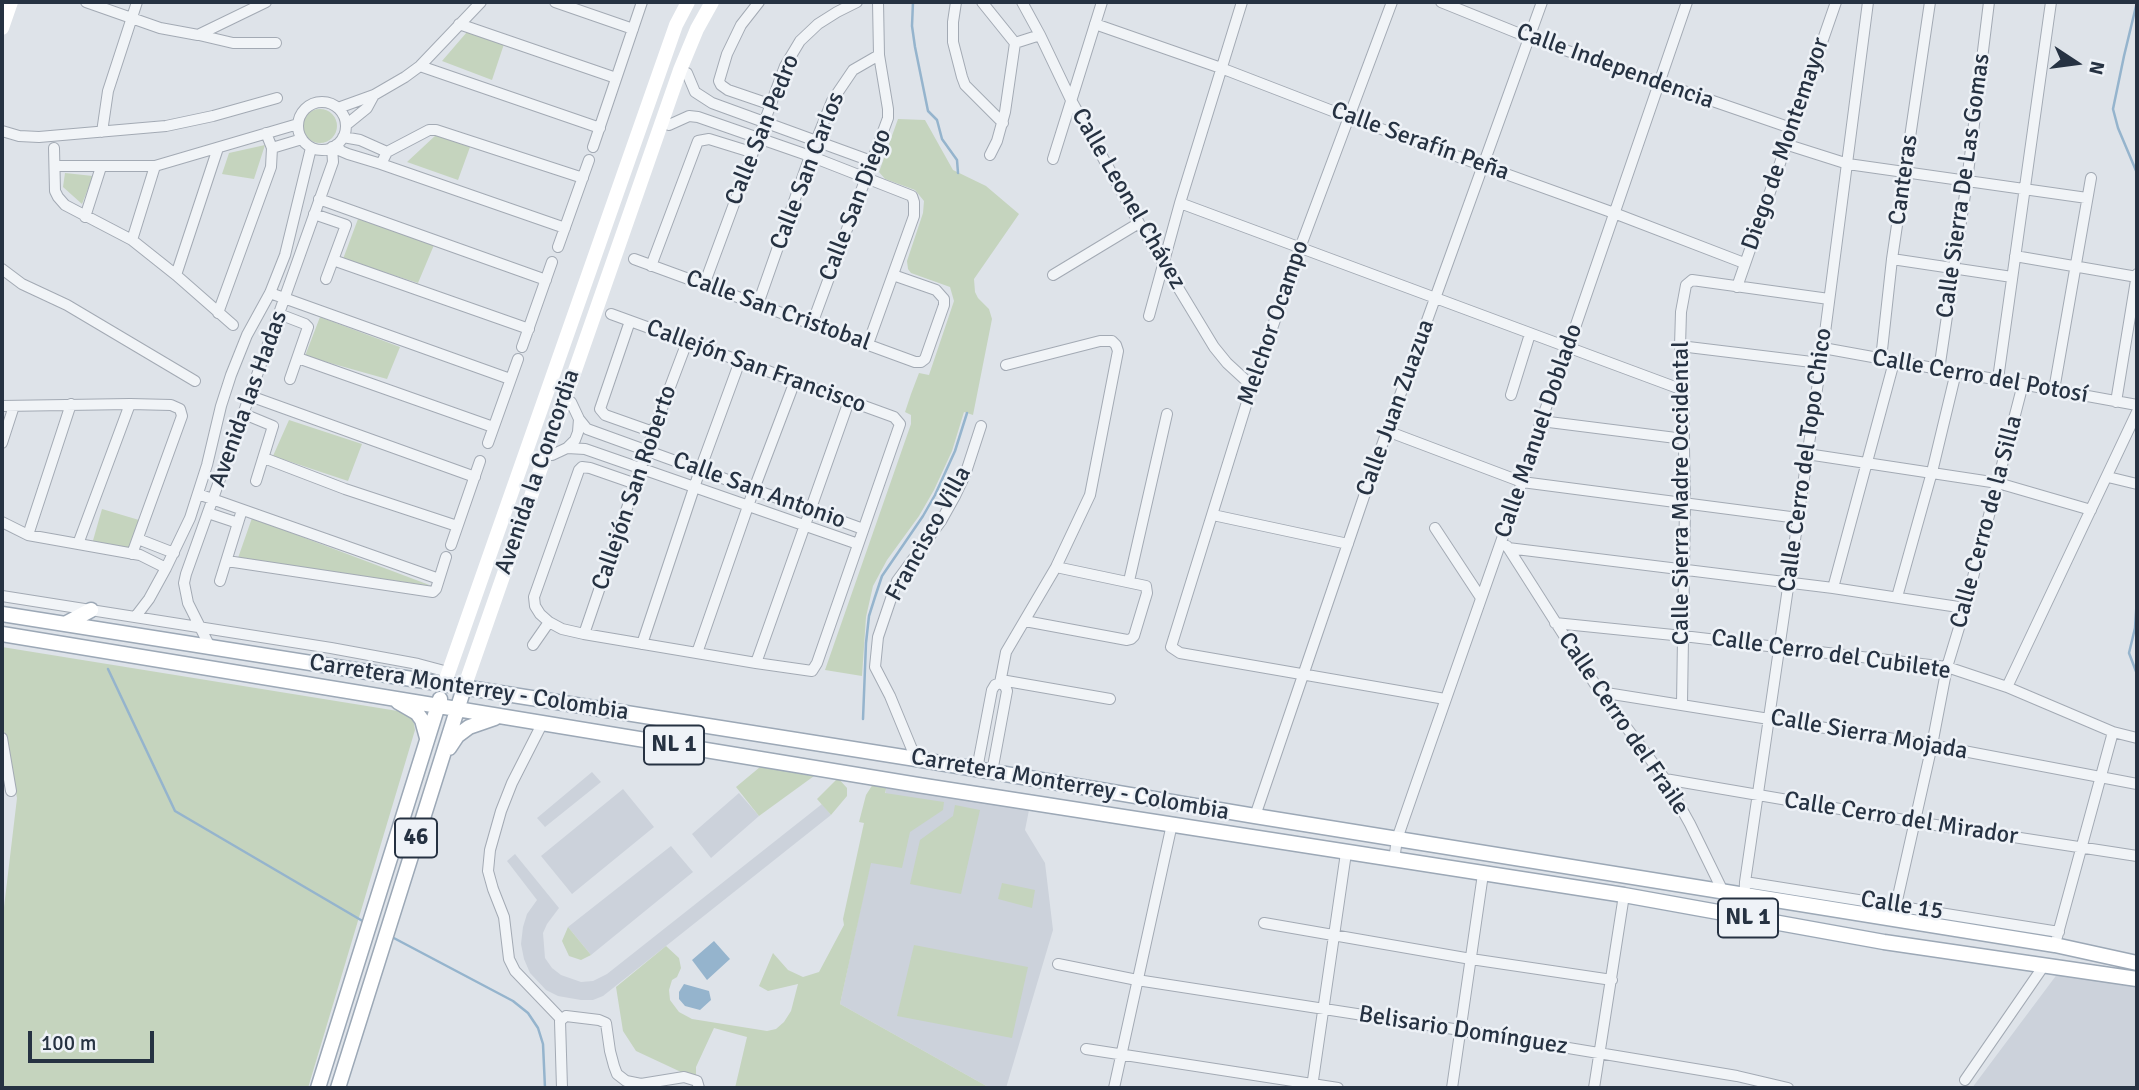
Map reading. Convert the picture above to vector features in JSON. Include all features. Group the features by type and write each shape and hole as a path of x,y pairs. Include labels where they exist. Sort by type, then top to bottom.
{"main road":[{"path":"2,28 11,2"},
{"name":"Avenida la Concordia","path":"318,1088 446,678 676,25 688,2"},
{"name":"Avenida la Concordia","path":"338,1088 457,708 499,584 680,70 712,2"},
{"path":"663,64 680,70"},
{"path":"645,117 662,122"},
{"path":"546,394 564,400"},
{"path":"527,447 545,454"},
{"path":"481,578 499,584"},
{"path":"65,624 91,610"},
{"name":"Carretera Monterrey - Colombia","path":"2,614 329,666 446,678 464,688 916,759 1397,839 1723,891 1744,889 2057,938 2137,963"},
{"name":"Carretera Monterrey - Colombia","path":"2,634 542,724 1624,895 1884,942 2137,979"},
{"path":"390,698 417,713 428,739"},
{"path":"442,757 457,736 469,727 502,717"}],"street":[{"path":"86,2 175,32 233,43 276,43"},
{"path":"102,132 108,91 137,2"},
{"path":"198,35 266,2"},
{"path":"338,108 390,87 420,66 481,2"},
{"path":"555,2 633,29"},
{"path":"593,147 642,2"},
{"path":"759,2 741,25 727,54 719,81 728,90 769,104"},
{"name":"Calle San Pedro","path":"704,285 785,66 800,41 818,24 857,2"},
{"name":"Calle San Diego","path":"811,324 889,115 879,55 878,2"},
{"path":"957,2 953,43 965,85 1003,123"},
{"path":"982,2 1015,43 1003,123 990,155"},
{"name":"Calle Leonel Chávez","path":"1022,2 1071,100 1139,223 1214,347 1252,386"},
{"path":"1053,159 1102,2"},
{"path":"1149,316 1180,203 1242,2"},
{"name":"Melchor Ocampo","path":"1305,674 1180,653 1172,648 1172,639 1252,386 1300,248 1392,2"},
{"name":"Calle Independencia","path":"1441,2 1530,38 1791,128"},
{"name":"Calle Juan Zuazua","path":"1255,816 1387,431 1542,2"},
{"name":"Calle Manuel Doblado","path":"1394,860 1397,839 1687,2"},
{"name":"Diego de Montemayor","path":"1737,287 1836,2"},
{"name":"Calle Cerro del Topo Chico","path":"1739,917 1823,348 1868,2"},
{"name":"Canteras","path":"1881,359 1892,260 1930,2"},
{"name":"Calle Sierra De Las Gomas","path":"1940,370 1989,2"},
{"name":"Calle Cerro de la Silla","path":"1998,379 2051,2"},
{"path":"459,24 616,78"},
{"name":"Calle Serafín Peña","path":"1095,24 1221,68 1744,263"},
{"path":"1015,43 1040,35"},
{"name":"Calle San Carlos","path":"758,304 832,101 853,70 879,55"},
{"path":"420,66 600,128"},
{"path":"680,70 687,73 695,92 705,100 871,161"},
{"path":"688,116 695,92"},
{"path":"374,95 368,108 346,125 338,108 329,103 318,102 308,106 301,114 298,124 302,139 312,148 326,150 337,143 366,142 387,152"},
{"path":"2,131 32,137 102,132 184,122 277,98"},
{"path":"718,124 723,107"},
{"path":"738,130 744,114"},
{"path":"662,122 669,125 688,116 718,124 910,194 915,202 914,216 868,344"},
{"path":"55,166 155,166 298,124"},
{"name":"Avenida las Hadas","path":"210,647 188,603 184,583 337,143 346,125"},
{"path":"382,164 387,152 429,130 436,130 583,178"},
{"path":"218,313 271,167 272,148 266,133"},
{"path":"272,148 302,139"},
{"path":"652,266 698,141 709,139 751,152"},
{"path":"337,143 344,153 565,228"},
{"path":"1785,144 1848,164 2087,198"},
{"path":"54,148 55,191 65,205 132,240 233,325"},
{"path":"176,275 218,148"},
{"name":"Avenida las Hadas","path":"136,616 149,599 174,553 198,494 231,375 247,335 270,293 290,236 312,148"},
{"path":"558,247 589,160"},
{"path":"132,240 155,166"},
{"path":"85,217 101,167"},
{"path":"2054,390 2091,178"},
{"path":"319,199 546,280"},
{"path":"1180,203 1683,390"},
{"path":"314,214 346,225 327,279"},
{"path":"1053,275 1139,223"},
{"path":"2015,256 2137,276 2116,402"},
{"name":"Calle San Cristobal","path":"634,259 921,362 925,359 944,305 942,295 936,290 894,275"},
{"path":"334,260 529,329"},
{"path":"1892,260 2012,276"},
{"path":"522,347 552,261"},
{"path":"2,269 22,284 67,305 195,381"},
{"name":"Calle Sierra Madre Occidental","path":"1682,704 1685,504 1683,390 1679,346 1681,312 1688,282 1692,280 1737,287"},
{"path":"1737,287 1829,299"},
{"path":"270,293 510,379"},
{"path":"279,314 309,327 290,379"},
{"name":"Callejón San Francisco","path":"611,314 894,417 899,422 863,529"},
{"path":"630,321 600,409 605,415 653,432"},
{"path":"1511,395 1530,334"},
{"path":"985,771 988,709 993,687 1000,681 1006,652 1056,567 1090,495 1118,351 1112,341 1100,341 1006,365"},
{"name":"Callejón San Roberto","path":"584,634 653,432 687,342"},
{"path":"1679,346 1820,363"},
{"name":"Calle Cerro del Potosí","path":"1823,348 2137,405"},
{"path":"298,358 493,427"},
{"path":"488,443 518,359"},
{"path":"642,643 740,361"},
{"path":"1833,588 1894,362"},
{"path":"1897,597 1932,472 1956,372"},
{"path":"697,653 795,381"},
{"name":"Calle Cerro de la Silla","path":"1896,905 1916,822 1947,667 2023,384"},
{"path":"250,396 475,477"},
{"name":"Calle San Antonio","path":"564,400 571,402 587,429 863,529"},
{"path":"756,663 849,401"},
{"path":"28,536 71,404"},
{"path":"78,544 130,404"},
{"path":"2,406 130,404 171,405 180,409 182,416 132,554"},
{"path":"2,443 14,406"},
{"path":"2007,687 2137,412"},
{"path":"244,414 273,426 256,481"},
{"path":"1129,582 1167,414"},
{"path":"567,448 575,440 579,419"},
{"path":"1541,421 1684,439"},
{"name":"Francisco Villa","path":"916,759 875,667 878,637 898,581 941,521 955,496 981,426"},
{"path":"1387,431 1522,482 1798,518"},
{"path":"599,453 606,436"},
{"name":"Calle San Antonio","path":"545,454 552,455 567,448 581,448 599,453 858,544"},
{"path":"1807,454 1998,484 2091,510"},
{"path":"264,458 345,489 457,526"},
{"path":"451,545 480,461"},
{"path":"636,484 590,468 582,467 579,470 534,597 535,606 549,622 562,629 584,634 805,671 814,669 863,529"},
{"path":"2108,477 2137,484"},
{"path":"198,494 439,579"},
{"path":"220,581 242,510"},
{"path":"208,513 238,523"},
{"path":"1213,515 1348,544"},
{"path":"2,523 28,536 132,554 166,568"},
{"path":"1435,528 1481,598"},
{"name":"Calle Cerro del Fraile","path":"1503,536 1600,692 1665,779 1739,917"},
{"path":"138,538 174,553"},
{"path":"1508,548 1833,588 1965,608"},
{"path":"227,561 433,592 446,557"},
{"path":"1024,621 1127,640 1133,636 1147,593 1146,586 1056,567"},
{"path":"2,596 200,626 418,664 446,678"},
{"path":"533,645 549,622"},
{"name":"Calle Cerro del Cubilete","path":"1555,623 1947,667 2007,687 2113,732 2137,738"},
{"path":"329,666 331,648"},
{"path":"1305,674 1445,699"},
{"path":"1000,681 1110,699"},
{"path":"985,771 1007,691 1000,681"},
{"name":"Calle Sierra Mojada","path":"1600,692 1932,745 2137,783"},
{"path":"988,709 1003,711"},
{"path":"542,724 501,811 490,850 488,871 492,889 504,917 509,959 515,971 561,1019 562,1088"},
{"path":"2057,938 2113,732"},
{"path":"2,738 11,791"},
{"name":"Calle Cerro del Mirador","path":"1665,779 2137,856"},
{"path":"1114,1088 1172,824"},
{"path":"1312,1086 1346,853"},
{"path":"1452,1088 1483,874"},
{"name":"Calle 15","path":"1744,889 1896,905 2057,938"},
{"path":"1594,1088 1624,895"},
{"path":"1264,923 1612,980"},
{"name":"Belisario Domínguez","path":"1058,964 1137,980 1737,1076 1788,1088"},
{"path":"1965,1080 2045,964"},
{"path":"561,1019 566,1016 603,1021 607,1027 617,1074 626,1081 641,1084 684,1077 698,1081 699,1088"},
{"path":"1086,1049 1338,1088"},
{"path":"1734,1088 1737,1076"}],"shaded area":[{"path":"592,772 601,782 545,827 537,818"},
{"path":"887,785 1029,810 1025,830 1045,863 1053,930 1006,1088 990,1088 840,1004"},
{"path":"623,789 654,827 572,894 541,856"},
{"path":"739,793 759,816 711,858 692,834"},
{"path":"822,804 831,815 603,996 593,1000 581,1000 558,996 546,990 530,973 521,944 527,914 537,900 507,861 515,854 559,908 543,933 545,958 561,975 581,982 593,981 607,974"},
{"path":"671,846 693,872 591,955 568,927"},
{"path":"2058,973 2137,987 2137,1088 1972,1088"}],"green space":[{"path":"467,32 504,44 492,80 442,61"},
{"path":"320,109 332,114 337,126 332,138 320,143 308,138 303,126 308,114"},
{"path":"898,119 925,120 953,170 986,186 1019,214 974,279 975,292 989,309 992,319 973,415 964,412 952,451 934,490 887,560 873,586 866,617 862,676 825,670 911,424 911,415 905,412 911,394 919,373 929,375 954,301 950,287 911,273 908,269 907,261 923,213 924,201 915,190 885,179 879,172"},
{"path":"436,135 470,147 458,180 407,162"},
{"path":"265,145 254,179 222,174 229,153"},
{"path":"65,173 93,176 82,204 63,187"},
{"path":"358,219 434,245 418,283 343,259"},
{"path":"320,317 400,347 387,379 305,356"},
{"path":"289,420 362,444 348,481 273,456"},
{"path":"102,509 139,520 129,550 92,544"},
{"path":"252,518 432,586 238,558"},
{"path":"2,647 404,712 413,718 415,730 308,1088 2,1088 2,924 17,798 2,720"},
{"path":"760,767 814,776 759,816 736,787"},
{"path":"838,778 847,788 847,796 831,815 817,799"},
{"path":"873,784 887,785 885,793 944,802 943,810 910,832 902,868 871,863 840,1004 990,1088 735,1088 747,1037 714,1028 696,1067 696,1079 636,1051 623,1031 616,987 666,946 679,958 681,968 677,977 672,980 669,990 670,1000 679,1012 692,1019 767,1031 776,1029 784,1022 791,1011 798,984 768,991 759,986 773,953 788,970 803,977 819,972 844,925 843,919 864,823 859,822 866,795"},
{"path":"955,805 980,810 961,894 910,884 920,840 953,816"},
{"path":"1002,883 1035,890 1032,908 998,899"},
{"path":"568,927 591,955 581,960 569,956 562,941"},
{"path":"914,945 1028,967 1012,1038 897,1016"}],"water":[{"path":"714,941 730,959 707,980 692,960"},
{"path":"684,984 709,991 711,1000 700,1010 685,1006 679,999 679,992"}],"waterway":[{"path":"913,2 912,26 928,111 937,120 942,139 957,160 958,173"},
{"path":"2137,2 2113,109 2137,173"},
{"path":"863,719 869,616 882,576 935,495 955,451 967,413"},
{"path":"2137,597 2135,628 2129,653 2137,674"},
{"path":"108,669 175,811 366,923"},
{"path":"390,936 513,1001 528,1013 538,1028 543,1044 545,1088"}]}
